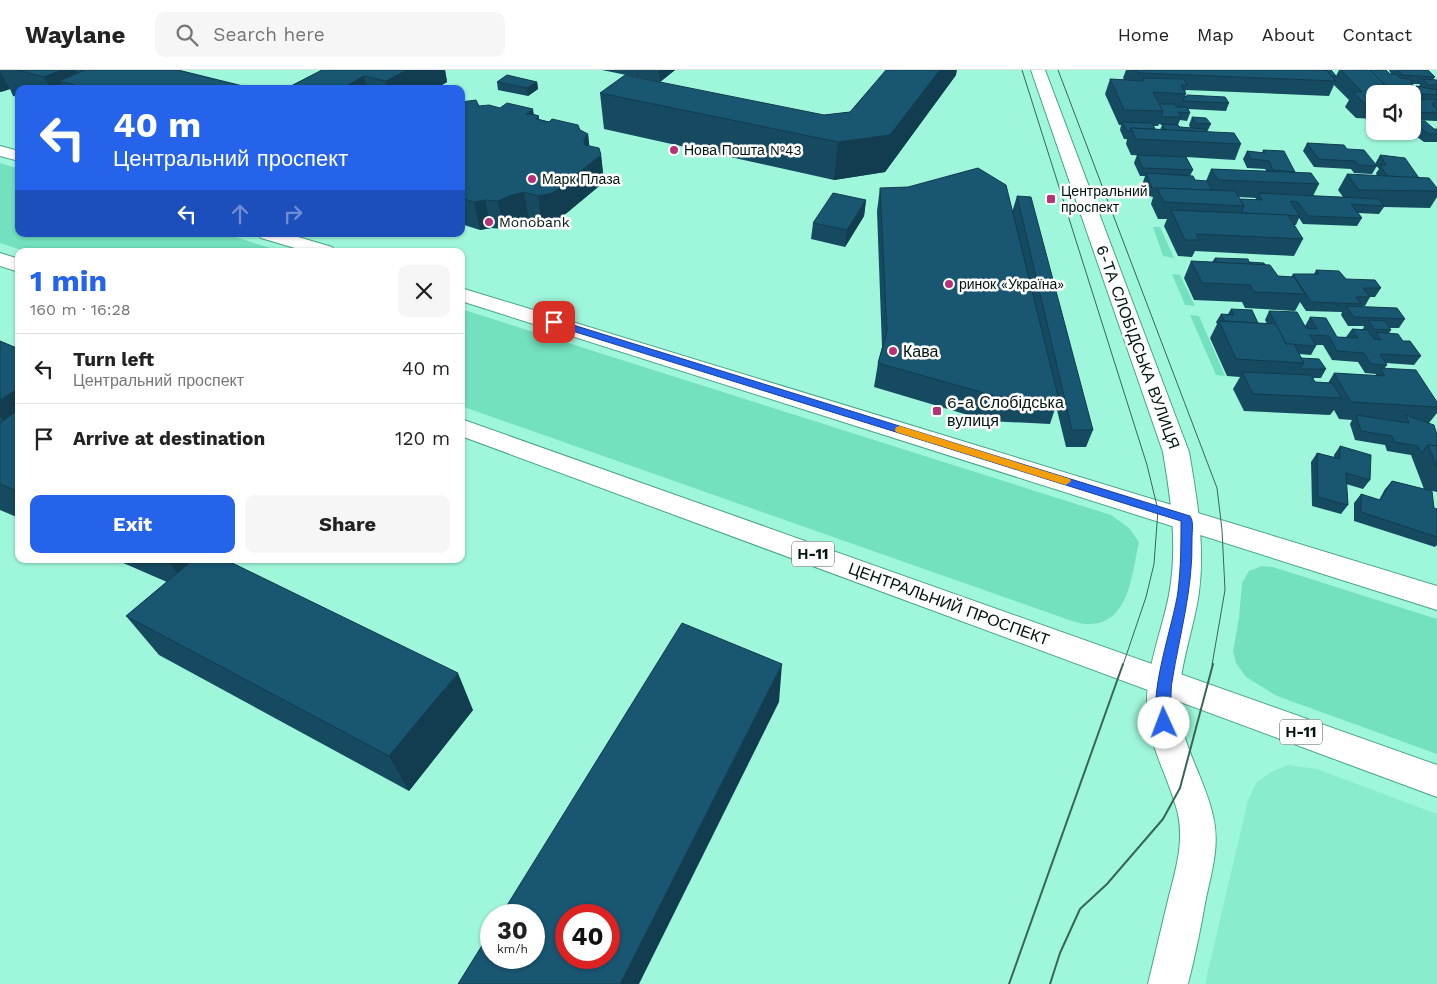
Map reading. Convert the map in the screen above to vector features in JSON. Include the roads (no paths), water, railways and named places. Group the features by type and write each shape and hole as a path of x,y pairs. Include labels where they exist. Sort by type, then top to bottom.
{"main road":[{"name":"6-ТА СЛОБІДСЬКА ВУЛИЦЯ","path":"1038,70 1176,452 1186,518 1187,564 1184,593 1165,683 1163,704 1164,723 1190,792 1198,833 1195,866 1168,984"},
{"path":"0,150 15,155"},
{"path":"278,237 315,248"},
{"path":"0,259 15,265"},
{"path":"465,295 1186,518 1437,598"},
{"name":"ЦЕНТРАЛЬНИЙ ПРОСПЕКТ","path":"465,427 1437,781"}],"tram line":[{"path":"1022,70 1147,465 1158,510 1154,564 1146,597 1123,665"},
{"path":"1058,70 1217,488 1222,530 1225,590 1212,665"},
{"path":"1009,984 1123,664"},
{"path":"1050,984 1060,953 1080,909 1107,884 1163,819 1180,788 1213,664"}],"place":[{"name":"Нова Пошта №43","path":"674,150"},
{"name":"Марк Плаза","path":"532,179"},
{"name":"Центральний проспект","path":"1051,199"},
{"name":"Monobank","path":"489,222"},
{"name":"ринок «Україна»","path":"949,284"},
{"name":"Кава","path":"893,351"},
{"name":"6-а Слобідська вулиця","path":"937,411"}]}
